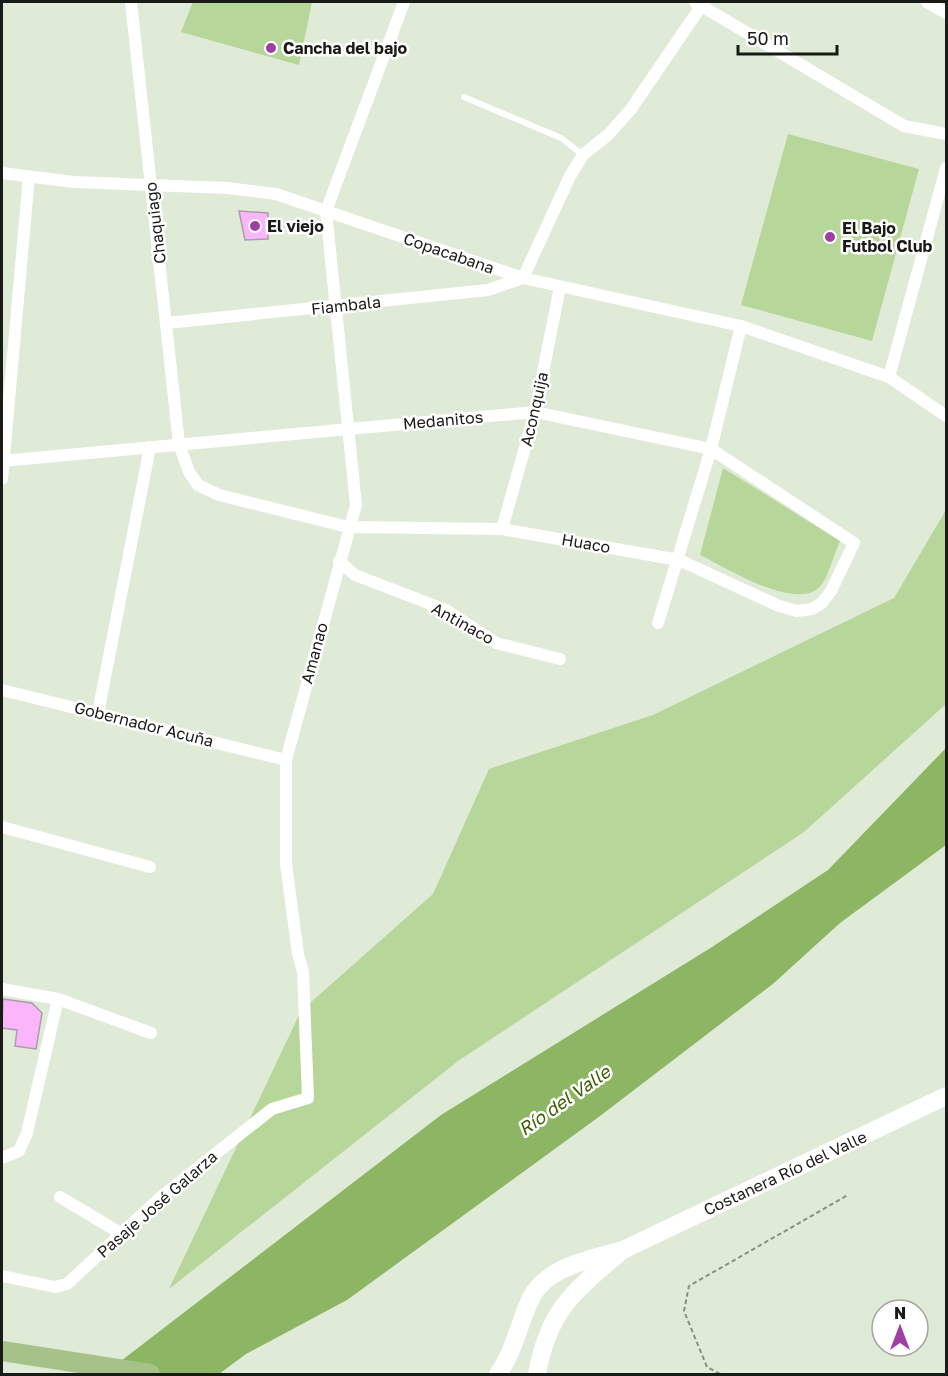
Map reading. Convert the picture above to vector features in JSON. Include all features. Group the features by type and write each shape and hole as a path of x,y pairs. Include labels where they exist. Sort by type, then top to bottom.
{"main road":[{"name":"Costanera Río del Valle","path":"498,1374 510,1352 532,1296 544,1282 572,1265 623,1250 946,1096"},
{"name":"Costanera Río del Valle","path":"537,1374 551,1326 560,1310 576,1289 623,1250"},
{"path":"2,1351 150,1374"}],"street":[{"name":"Chaquiago","path":"130,2 179,444"},
{"path":"326,211 404,2"},
{"path":"927,2 946,13"},
{"path":"523,278 570,176 583,154 609,134 631,109 700,3 904,126 946,134"},
{"path":"889,377 946,168"},
{"name":"Copacabana","path":"2,173 74,182 150,183 276,194 523,278 741,326 889,377 946,417"},
{"path":"2,479 29,176"},
{"name":"Amanao","path":"308,1098 303,972 298,954 286,864 286,760 348,527 356,505 326,211"},
{"name":"Fiambala","path":"167,323 488,290 523,278"},
{"name":"Aconquija","path":"502,529 535,412 560,287"},
{"path":"658,623 711,449 741,326"},
{"name":"Medanitos","path":"2,461 535,412 711,449 854,543 831,591 812,609"},
{"path":"179,444 189,472 198,485 219,495 348,527"},
{"path":"98,713 150,447"},
{"name":"Huaco","path":"348,527 502,529 679,560 779,606 797,611 812,609"},
{"name":"Antinaco","path":"339,561 355,575 446,610 496,643 560,659"},
{"name":"Gobernador Acuña","path":"2,690 286,760"},
{"path":"2,827 150,867"},
{"path":"2,989 58,999 151,1033"},
{"path":"2,1158 19,1151 27,1133 58,999"},
{"name":"Pasaje José Galarza","path":"2,1275 55,1287 67,1284 161,1197 272,1109 308,1098"},
{"path":"60,1197 122,1234"}],"lane":[{"path":"465,97 561,138 583,154"}],"path":[{"path":"720,1374 707,1367 684,1311 689,1286 848,1195"}],"shaded area":[{"name":"Cancha del bajo","path":"193,2 312,2 299,65 181,32"},
{"name":"El Bajo Futbol Club","path":"788,134 919,169 872,341 741,305"},
{"path":"723,468 840,541 822,584 811,592 797,594 780,592 744,578 700,555"},
{"path":"946,510 946,704 804,832 458,1061 169,1289 301,1011 433,894 489,769 653,715 894,598"}],"water":[{"name":"Río del Valle","path":"946,748 946,845 840,923 774,983 600,1116 347,1300 246,1354 219,1374 104,1374 441,1115 712,947 828,870"}],"building":[{"name":"El viejo","path":"239,211 268,213 268,239 245,240"},
{"path":"3,999 32,1003 42,1013 36,1049 15,1046 17,1030 2,1028"}],"place":[{"name":"Cancha del bajo","path":"271,48"},
{"name":"El viejo","path":"255,226"},
{"name":"El Bajo Futbol Club","path":"830,237"}]}
